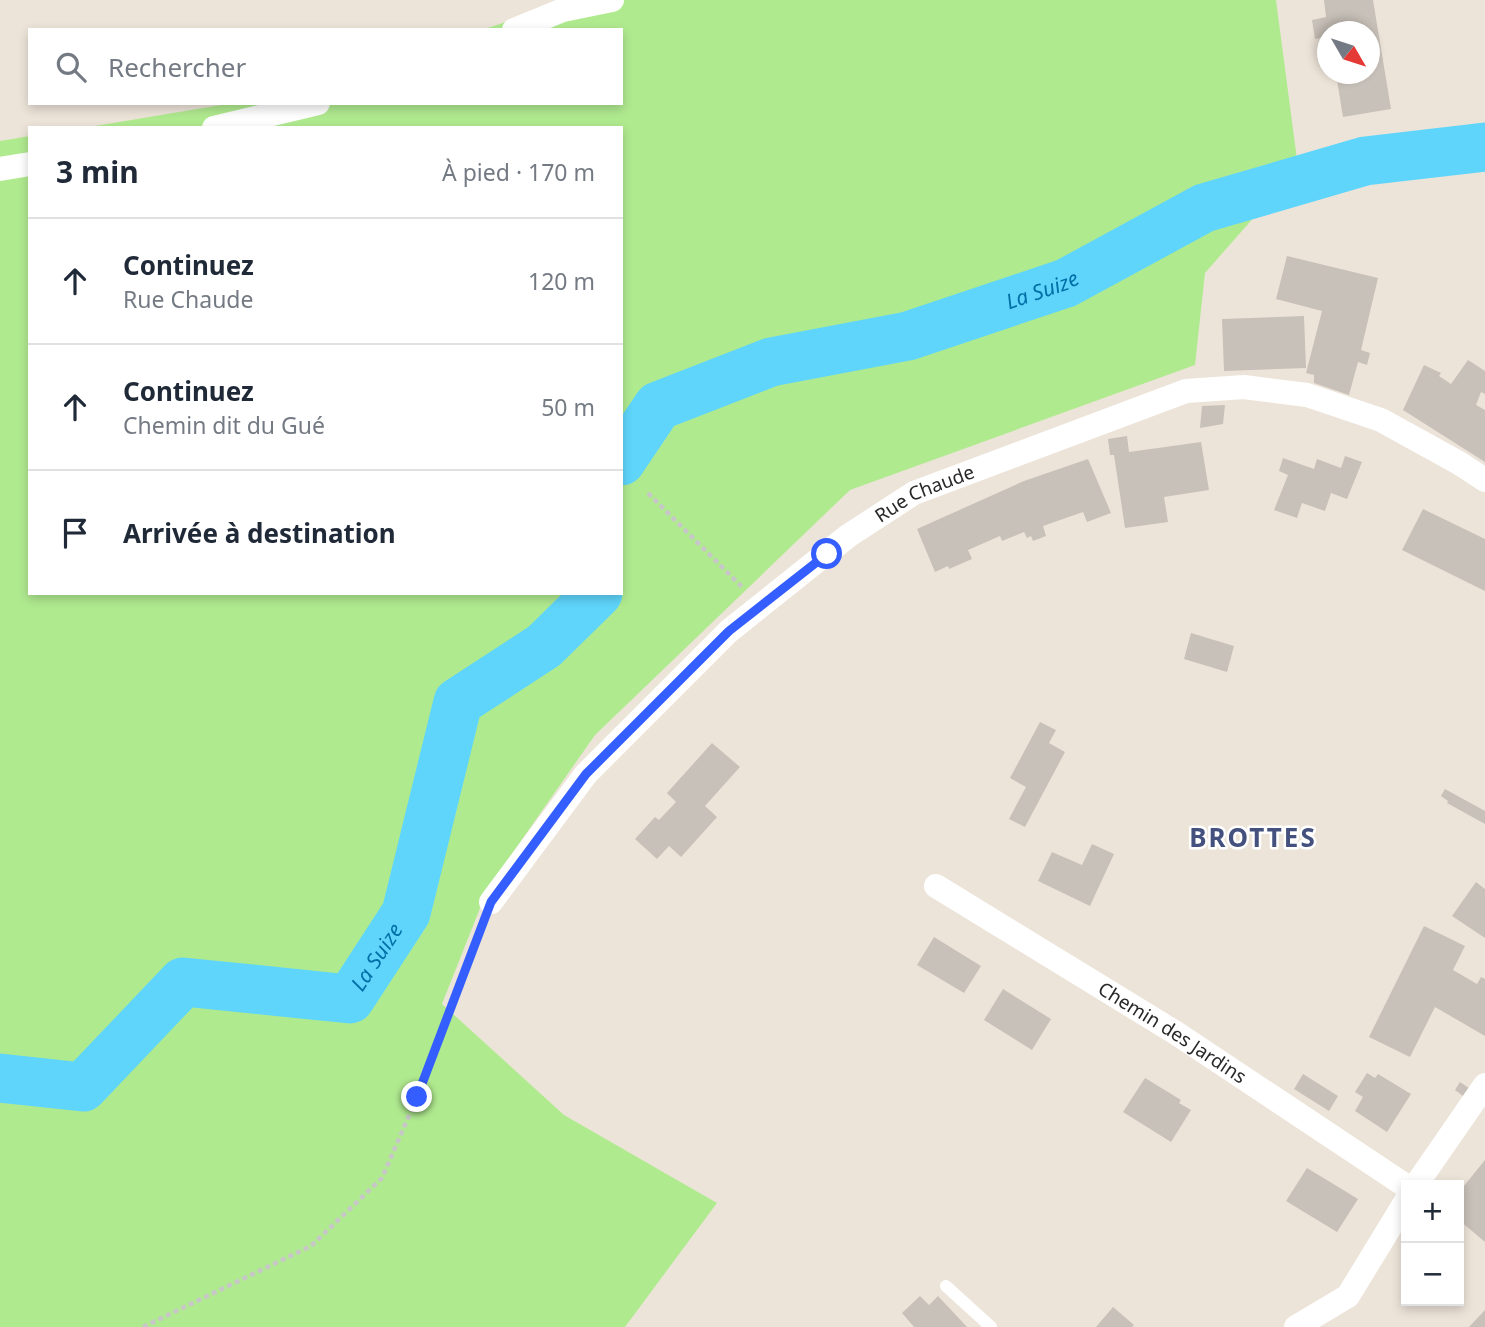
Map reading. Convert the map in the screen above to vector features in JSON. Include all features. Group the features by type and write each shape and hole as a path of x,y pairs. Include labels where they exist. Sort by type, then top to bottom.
{"street":[{"path":"519,28 563,10 612,0"},
{"path":"222,126 310,105"},
{"path":"0,169 28,164"},
{"name":"Rue Chaude","path":"491,902 586,774 729,631 848,536 914,493 1186,391 1244,387 1307,395 1381,420 1459,463 1485,481"},
{"name":"Chemin des Jardins","path":"936,886 1176,1033 1401,1183"},
{"path":"1419,1180 1485,1085"},
{"path":"1333,1327 1340,1318 1348,1296 1401,1209"},
{"path":"1296,1327 1348,1296"}],"lane":[{"path":"946,1286 990,1327"}],"path":[{"path":"648,493 761,606"},
{"path":"143,1327 311,1245 382,1178 417,1097 491,902"}],"green space":[{"path":"570,0 1276,0 1298,167 1205,273 1195,365 850,490 595,735 488,888 442,1004 564,1115 717,1203 625,1327 0,1327 0,141 28,136 28,595 623,595 623,126 95,126 221,105 623,105 623,28 488,28"}],"building":[{"path":"1324,0 1373,0 1376,21 1317,21 1315,39 1312,20 1326,17"},
{"path":"1380,42 1391,109 1343,117 1338,84 1380,84"},
{"path":"1287,256 1378,278 1361,350 1370,353 1367,365 1358,362 1349,395 1314,383 1314,375 1306,373 1322,311 1276,299"},
{"path":"1304,316 1306,368 1224,371 1222,319"},
{"path":"1468,360 1485,371 1485,394 1481,392 1476,405 1485,410 1485,462 1403,410 1424,365 1441,373 1439,376 1451,384"},
{"path":"1225,405 1223,424 1200,428 1202,406"},
{"path":"1127,436 1129,452 1201,442 1209,490 1164,497 1168,522 1125,528 1114,455 1110,455 1108,439"},
{"path":"1345,456 1362,462 1347,499 1331,493 1325,511 1302,503 1297,518 1274,510 1288,475 1279,471 1283,458 1314,469 1317,459 1341,468"},
{"path":"1088,459 1111,513 1087,522 1083,512 1043,526 1046,536 1033,541 1031,536 1027,538 1024,532 1002,541 1000,536 968,550 972,559 935,572 917,529 1024,481"},
{"path":"1423,509 1485,539 1485,591 1402,550"},
{"path":"1191,633 1234,646 1227,672 1184,659"},
{"path":"1040,722 1056,730 1049,743 1065,752 1025,827 1009,819 1026,787 1010,778"},
{"path":"712,743 740,767 705,806 717,817 681,857 669,846 657,859 635,839 655,817 659,820 676,802 667,793"},
{"path":"1445,789 1485,811 1485,824 1447,803 1441,796"},
{"path":"1092,844 1114,854 1090,906 1038,881 1052,852 1082,865"},
{"path":"1476,882 1485,889 1485,938 1452,916"},
{"path":"1424,926 1465,946 1453,970 1477,984 1481,977 1485,979 1485,1036 1435,1007 1410,1057 1369,1037"},
{"path":"934,937 981,966 964,993 917,965"},
{"path":"1003,989 1051,1019 1032,1050 984,1020"},
{"path":"1367,1073 1375,1078 1378,1074 1411,1094 1387,1132 1355,1111 1363,1097 1355,1092"},
{"path":"1303,1074 1338,1096 1329,1111 1294,1089"},
{"path":"1145,1078 1181,1100 1179,1103 1191,1110 1171,1142 1123,1112"},
{"path":"1460,1082 1469,1088 1463,1096 1455,1090"},
{"path":"1485,1160 1485,1242 1464,1224 1464,1186"},
{"path":"1307,1168 1358,1199 1337,1232 1286,1201"},
{"path":"920,1296 929,1305 938,1296 967,1327 914,1327 902,1313"},
{"path":"1113,1307 1134,1325 1096,1327"},
{"path":"1485,1310 1485,1327 1469,1327"}],"waterway":[{"name":"La Suize","path":"623,458 658,406 771,362 908,336 1066,283 1204,208 1365,161 1485,147"},
{"name":"La Suize","path":"0,1078 83,1087 183,982 350,999 406,913 458,702 544,646 596,595"}],"district":[{"name":"BROTTES","path":"1253,838"}],"route":[{"path":"417,1097 491,902 586,774 729,631 827,554"}]}
